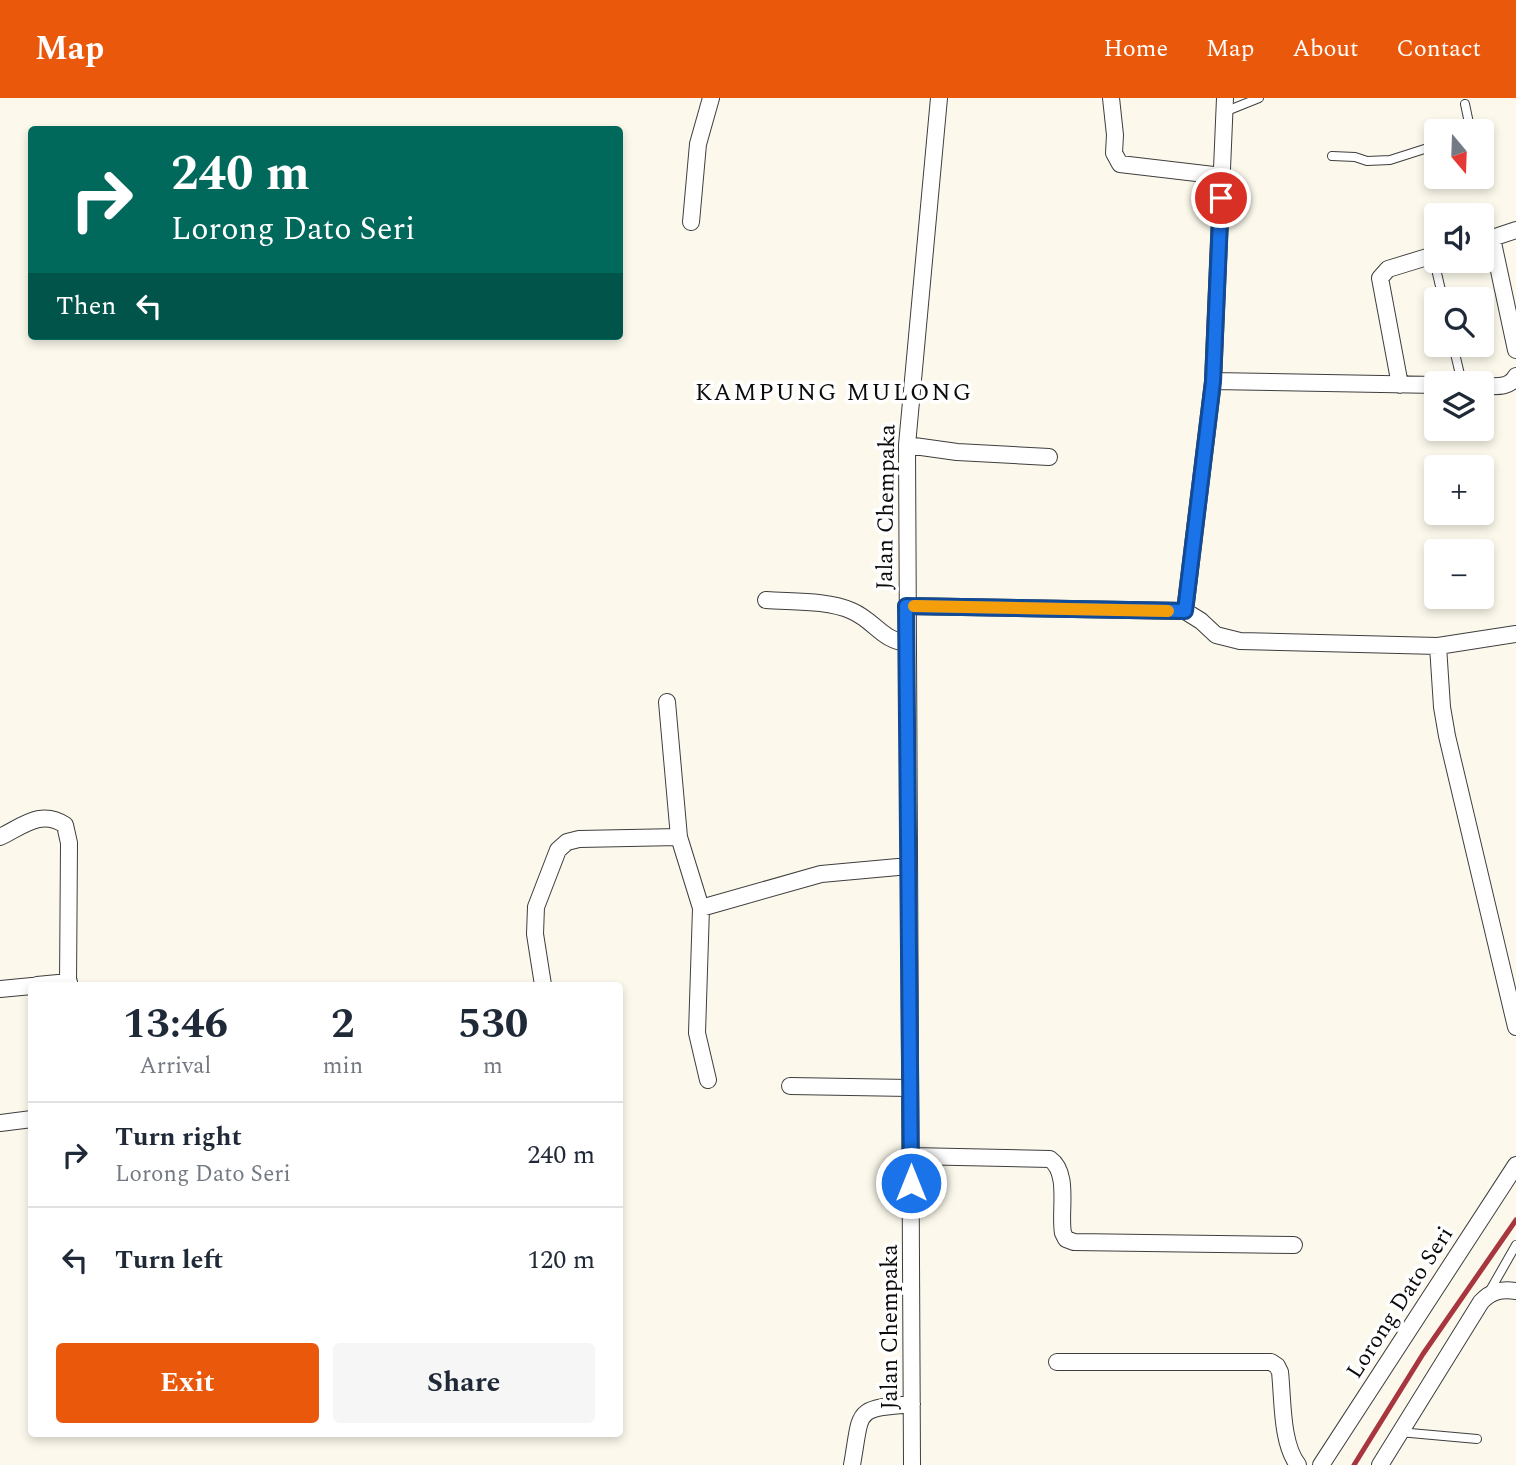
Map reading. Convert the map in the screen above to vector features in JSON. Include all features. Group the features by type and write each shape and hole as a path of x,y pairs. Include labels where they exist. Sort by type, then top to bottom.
{"street":[{"path":"691,222 698,144 711,98"},
{"name":"Jalan Chempaka","path":"912,1465 907,445 939,98"},
{"path":"1111,98 1114,153 1120,164 1222,176"},
{"path":"1185,611 1213,382 1224,105"},
{"path":"1494,237 1516,230"},
{"path":"1400,385 1380,278 1388,269 1424,258"},
{"path":"1494,266 1516,349"},
{"path":"1494,386 1513,382 1516,376"},
{"path":"1213,382 1424,385"},
{"path":"907,445 957,452 1049,457"},
{"path":"766,600 838,606 870,621 894,642 908,643"},
{"path":"906,606 1185,611 1216,635 1240,641 1438,646 1516,634"},
{"path":"1438,646 1445,726 1516,1027"},
{"path":"667,702 679,837 701,908 697,1033 708,1080"},
{"path":"0,837 39,818 53,817 65,825 69,843 68,982"},
{"path":"543,982 534,921 536,907 558,850 568,842 579,839 679,837"},
{"path":"701,908 821,874 909,866"},
{"path":"0,989 28,986"},
{"path":"790,1086 910,1088"},
{"path":"0,1123 28,1120"},
{"path":"911,1156 1050,1159 1056,1163 1059,1173 1063,1233 1066,1239 1074,1242 1294,1245"},
{"name":"Lorong Dato Seri","path":"1321,1465 1516,1165"},
{"path":"1380,1465 1481,1302 1497,1291 1516,1291"},
{"path":"1057,1362 1271,1363 1278,1366 1280,1372 1287,1442 1291,1456 1298,1465"},
{"path":"852,1465 860,1421 865,1412 876,1407 912,1404"}],"lane":[{"path":"1224,105 1259,98"},
{"path":"1465,104 1468,119"},
{"path":"1332,156 1355,157 1367,161 1390,160 1424,149"},
{"path":"1488,1295 1516,1245"},
{"path":"1399,1432 1477,1439"}],"railway":[{"path":"1354,1465 1423,1354 1516,1220"}],"slow traffic":[{"path":"914,606 1168,611"}],"district":[{"name":"KAMPUNG MULONG","path":"834,392"}],"route":[{"path":"911,1183 906,606 1185,611 1213,382 1221,198"}]}
